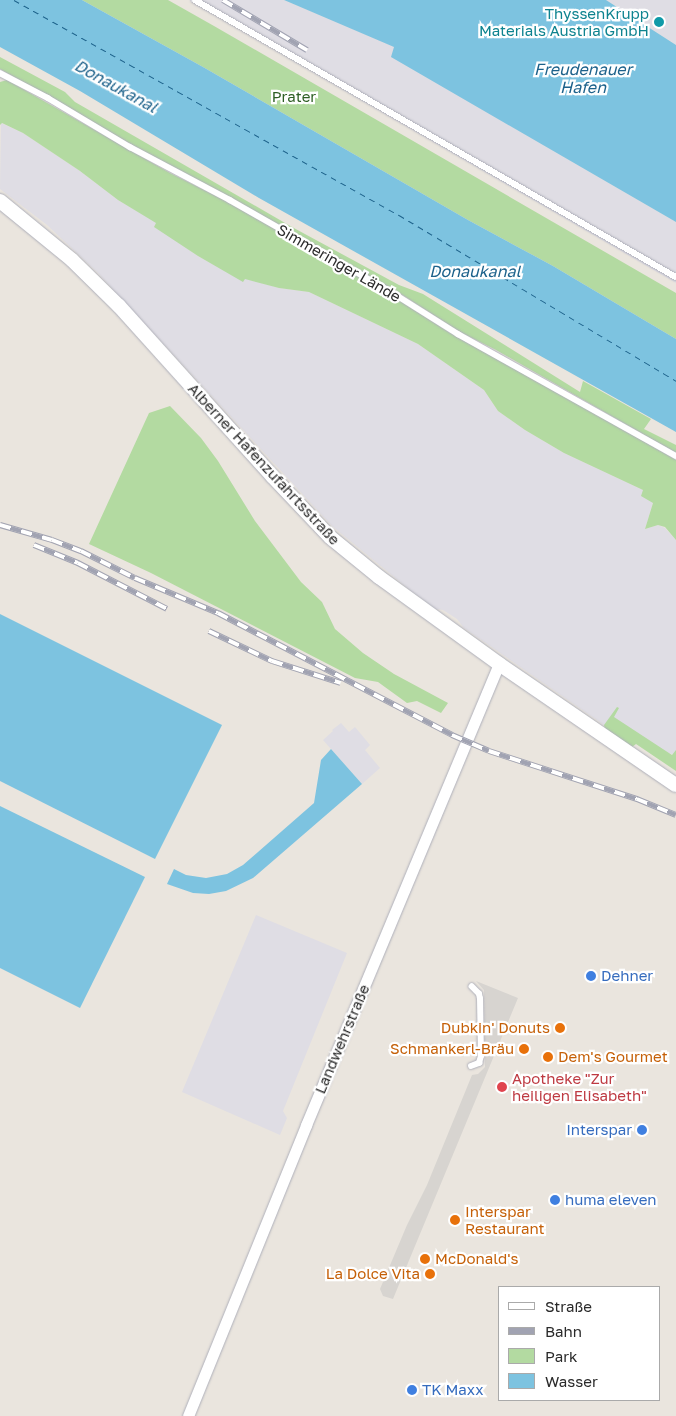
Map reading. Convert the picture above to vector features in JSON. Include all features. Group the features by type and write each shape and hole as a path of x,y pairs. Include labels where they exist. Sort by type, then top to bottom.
{"street":[{"name":"Alberner Hafenzufahrtsstraße","path":"0,201 72,260 118,306 330,537 379,577 499,664 676,785"},
{"name":"Landwehrstraße","path":"188,1416 306,1125 499,664"}],"lane":[{"path":"195,0 676,277"},
{"name":"Simmeringer Lände","path":"0,74 48,98 146,156 230,200 394,293 458,334 676,456"},
{"path":"471,1066 479,1062 481,1056 480,999 479,994 472,986"}],"shaded area":[{"path":"189,0 284,0 395,47 392,57 676,222 676,283"},
{"name":"ThyssenKrupp Materials Austria GmbH","path":"606,0 676,0 676,45"},
{"path":"1,123 23,133 80,171 118,200 157,223 155,226 198,256 243,281 244,278 279,288 309,292 418,344 484,390 498,411 525,430 564,453 643,490 653,503 645,529 658,525 665,528 676,540 676,755 636,744 604,725 464,628 457,619 443,610 436,609 410,590 332,526 97,272 47,225 0,189"},
{"path":"341,723 349,732 355,727 370,745 365,750 380,768 362,784 323,740"},
{"path":"256,915 347,953 283,1111 287,1118 280,1135 182,1092"},
{"path":"476,981 518,998 393,1299 383,1296 380,1289 407,1225 427,1185 472,1075 478,1074 485,1067 484,990"}],"green space":[{"name":"Prater","path":"82,0 168,0 214,26 676,293 676,339 553,266 468,220 203,67"},
{"path":"0,57 65,92 75,102 292,227 399,285 423,294 580,392 583,381 651,419 644,429 676,445 676,453 496,350 458,331 398,292 162,162 0,69"},
{"path":"7,80 170,173 224,200 400,301 450,333 540,381 676,460 676,540 665,527 658,525 645,529 653,503 641,496 643,490 564,453 525,430 498,411 484,390 418,344 309,292 279,288 245,279 243,282 198,256 154,227 156,223 118,200 80,171 23,133 2,123 0,125 0,82"},
{"path":"170,406 201,438 218,461 255,521 301,582 322,602 335,629 363,653 394,674 448,703 441,713 417,701 407,703 378,682 355,678 151,573 89,544 149,413"},
{"path":"617,707 619,708 614,717 672,755 676,750 676,771 636,744 632,747 605,729 604,725"}],"water":[{"name":"Donaukanal","path":"0,0 82,0 203,67 468,220 553,266 676,339 676,432 259,198 80,91 0,47"},
{"name":"Freudenauer Hafen","path":"284,0 606,0 676,45 676,222 391,57 394,47"},
{"path":"0,614 222,725 155,859 0,781"},
{"path":"331,749 362,784 253,878 226,891 209,894 193,893 167,884 174,869 186,875 206,878 227,874 243,865 314,803 321,760"},
{"path":"0,806 145,877 80,1008 0,968"}],"ferry route":[{"path":"14,0 399,215 676,381"}],"railway":[{"path":"223,0 307,50"},
{"path":"0,525 52,540 81,551 135,578 218,613 452,735 489,751 637,799 676,815"},
{"path":"34,545 78,563 167,609"},
{"path":"209,631 272,661 341,683"}],"place":[{"name":"ThyssenKrupp Materials Austria GmbH","path":"659,22"},
{"name":"Dehner","path":"591,976"},
{"name":"Dubkin' Donuts","path":"560,1028"},
{"name":"Schmankerl-Bräu","path":"524,1049"},
{"name":"Dem's Gourmet","path":"548,1057"},
{"name":"Apotheke \"Zur heiligen Elisabeth\"","path":"502,1087"},
{"name":"Interspar","path":"642,1130"},
{"name":"huma eleven","path":"555,1200"},
{"name":"Interspar Restaurant","path":"455,1220"},
{"name":"McDonald's","path":"425,1259"},
{"name":"La Dolce Vita","path":"430,1274"},
{"name":"TK Maxx","path":"412,1390"}]}
